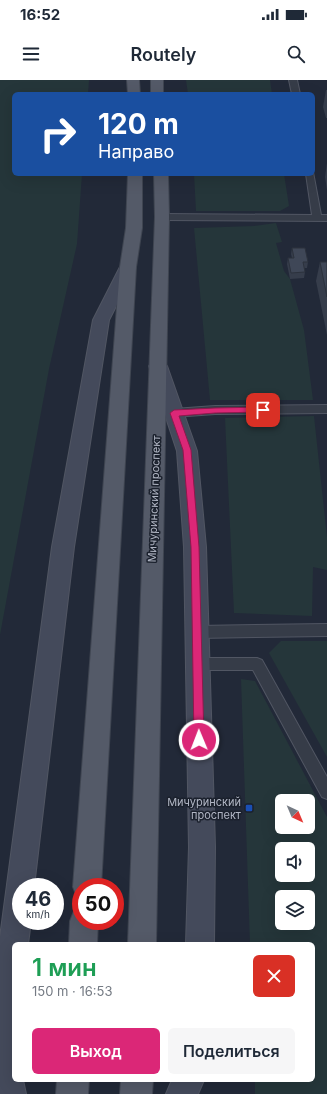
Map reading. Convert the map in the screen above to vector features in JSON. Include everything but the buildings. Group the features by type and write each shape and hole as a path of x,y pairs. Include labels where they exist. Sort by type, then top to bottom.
{"main road":[{"path":"133,80 134,92"},
{"path":"157,80 157,92"},
{"path":"88,878 128,267 134,228 135,176"},
{"name":"Мичуринский проспект","path":"142,942 162,217 161,176"},
{"path":"13,942 62,547 101,320 128,267"},
{"path":"158,366 187,450 195,547 202,846 200,942"},
{"path":"83,942 84,930"},
{"path":"10,1094 0,1049 12,952"},
{"path":"72,1094 73,1082"},
{"path":"136,1094 137,1082"},
{"path":"182,1094 187,1082"},
{"path":"198,1082 198,1094"}],"lane":[{"path":"294,80 296,92"},
{"path":"310,176 318,218"},
{"path":"162,217 327,218"},
{"path":"174,413 215,410 327,409"},
{"path":"197,632 327,630"},
{"path":"198,664 257,664 327,792"}],"shaded area":[{"path":"0,80 89,80 88,92 12,92 12,176 82,176 77,244 49,369 0,635"},
{"path":"186,80 270,80 272,92 188,92"},
{"path":"194,176 284,176 289,206 280,211 196,211"},
{"path":"276,223 282,242 276,243 284,271 290,279 304,330 313,400 210,400 194,228 254,226"},
{"path":"314,416 327,537 327,570 313,567 312,616 234,613 225,418"},
{"path":"281,641 327,641 327,757 269,653"},
{"path":"241,679 255,681 315,794 275,794 275,834 315,834 315,794 327,817 327,1094 255,1094 255,1082 315,1082 315,942 250,942"}],"place":[{"name":"Мичуринский проспект","path":"249,808"}],"route":[{"path":"199,740 195,547 187,450 174,413 215,410 263,410"}]}
